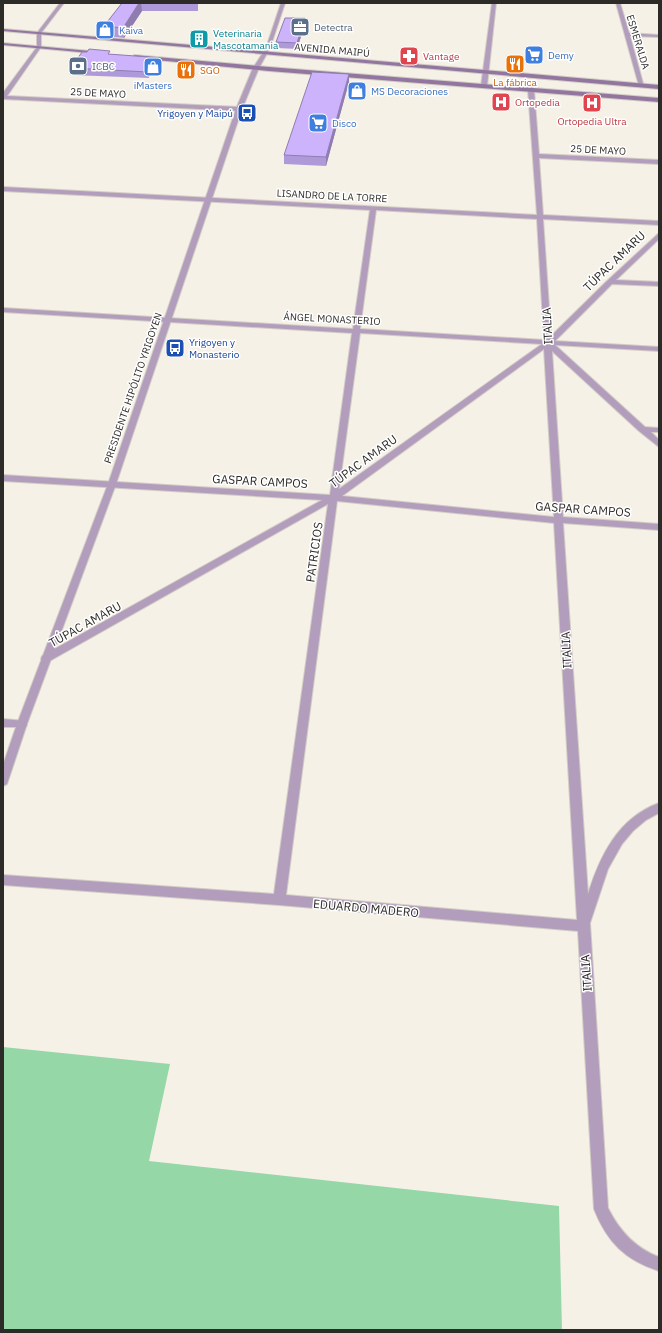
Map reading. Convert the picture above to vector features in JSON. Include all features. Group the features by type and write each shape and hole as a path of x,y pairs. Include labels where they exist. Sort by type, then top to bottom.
{"main road":[{"name":"AVENIDA MAIPÚ","path":"3,30 264,54 659,87"},
{"path":"3,44 105,53"},
{"name":"AVENIDA MAIPÚ","path":"129,56 256,68 659,100"}],"street":[{"path":"3,97 39,47 39,33 62,3"},
{"name":"PRESIDENTE HIPÓLITO YRIGOYEN","path":"3,781 22,724 112,484 239,109 256,68 264,54 283,3"},
{"path":"484,86 494,3"},
{"name":"ESMERALDA","path":"618,3 642,86"},
{"path":"626,34 659,36"},
{"name":"ITALIA","path":"531,90 601,1209 611,1231 630,1250 659,1264"},
{"name":"25 DE MAYO","path":"3,97 239,109"},
{"name":"25 DE MAYO","path":"536,156 659,162"},
{"name":"LISANDRO DE LA TORRE","path":"3,189 659,223"},
{"name":"PATRICIOS","path":"279,900 373,208"},
{"name":"TÚPAC AMARU","path":"46,660 333,498 548,343 659,234"},
{"path":"609,282 659,284"},
{"name":"ÁNGEL MONASTERIO","path":"3,310 659,349"},
{"path":"548,343 659,444"},
{"path":"642,429 659,430"},
{"name":"GASPAR CAMPOS","path":"3,478 333,498 559,520 659,527"},
{"path":"3,723 22,724"},
{"path":"583,926 603,867 614,844 629,826 647,813 659,808"},
{"name":"EDUARDO MADERO","path":"3,880 279,900 583,926"}],"green space":[{"path":"3,1047 170,1064 149,1161 559,1206 562,1330 3,1330"}],"building":[{"path":"122,3 139,3 123,28 104,26"},
{"path":"285,18 305,18 297,43 276,42"},
{"path":"89,49 110,51 108,54 149,57 148,72 71,68 82,52 87,52"},
{"name":"Disco","path":"312,72 349,74 326,157 284,155"}],"place":[{"name":"Detectra","path":"300,27"},
{"name":"Kaiva","path":"105,30"},
{"name":"Veterinaria Mascotamania","path":"199,39"},
{"name":"Demy","path":"534,55"},
{"name":"Vantage","path":"409,56"},
{"name":"La fábrica","path":"515,64"},
{"name":"ICBC","path":"78,66"},
{"name":"iMasters","path":"153,67"},
{"name":"SGO","path":"186,70"},
{"name":"MS Decoraciones","path":"357,91"},
{"name":"Ortopedia","path":"501,102"},
{"name":"Ortopedia Ultra","path":"592,103"},
{"name":"Yrigoyen y Maipú","path":"247,113"},
{"name":"Disco","path":"318,123"},
{"name":"Yrigoyen y Monasterio","path":"175,348"}]}
